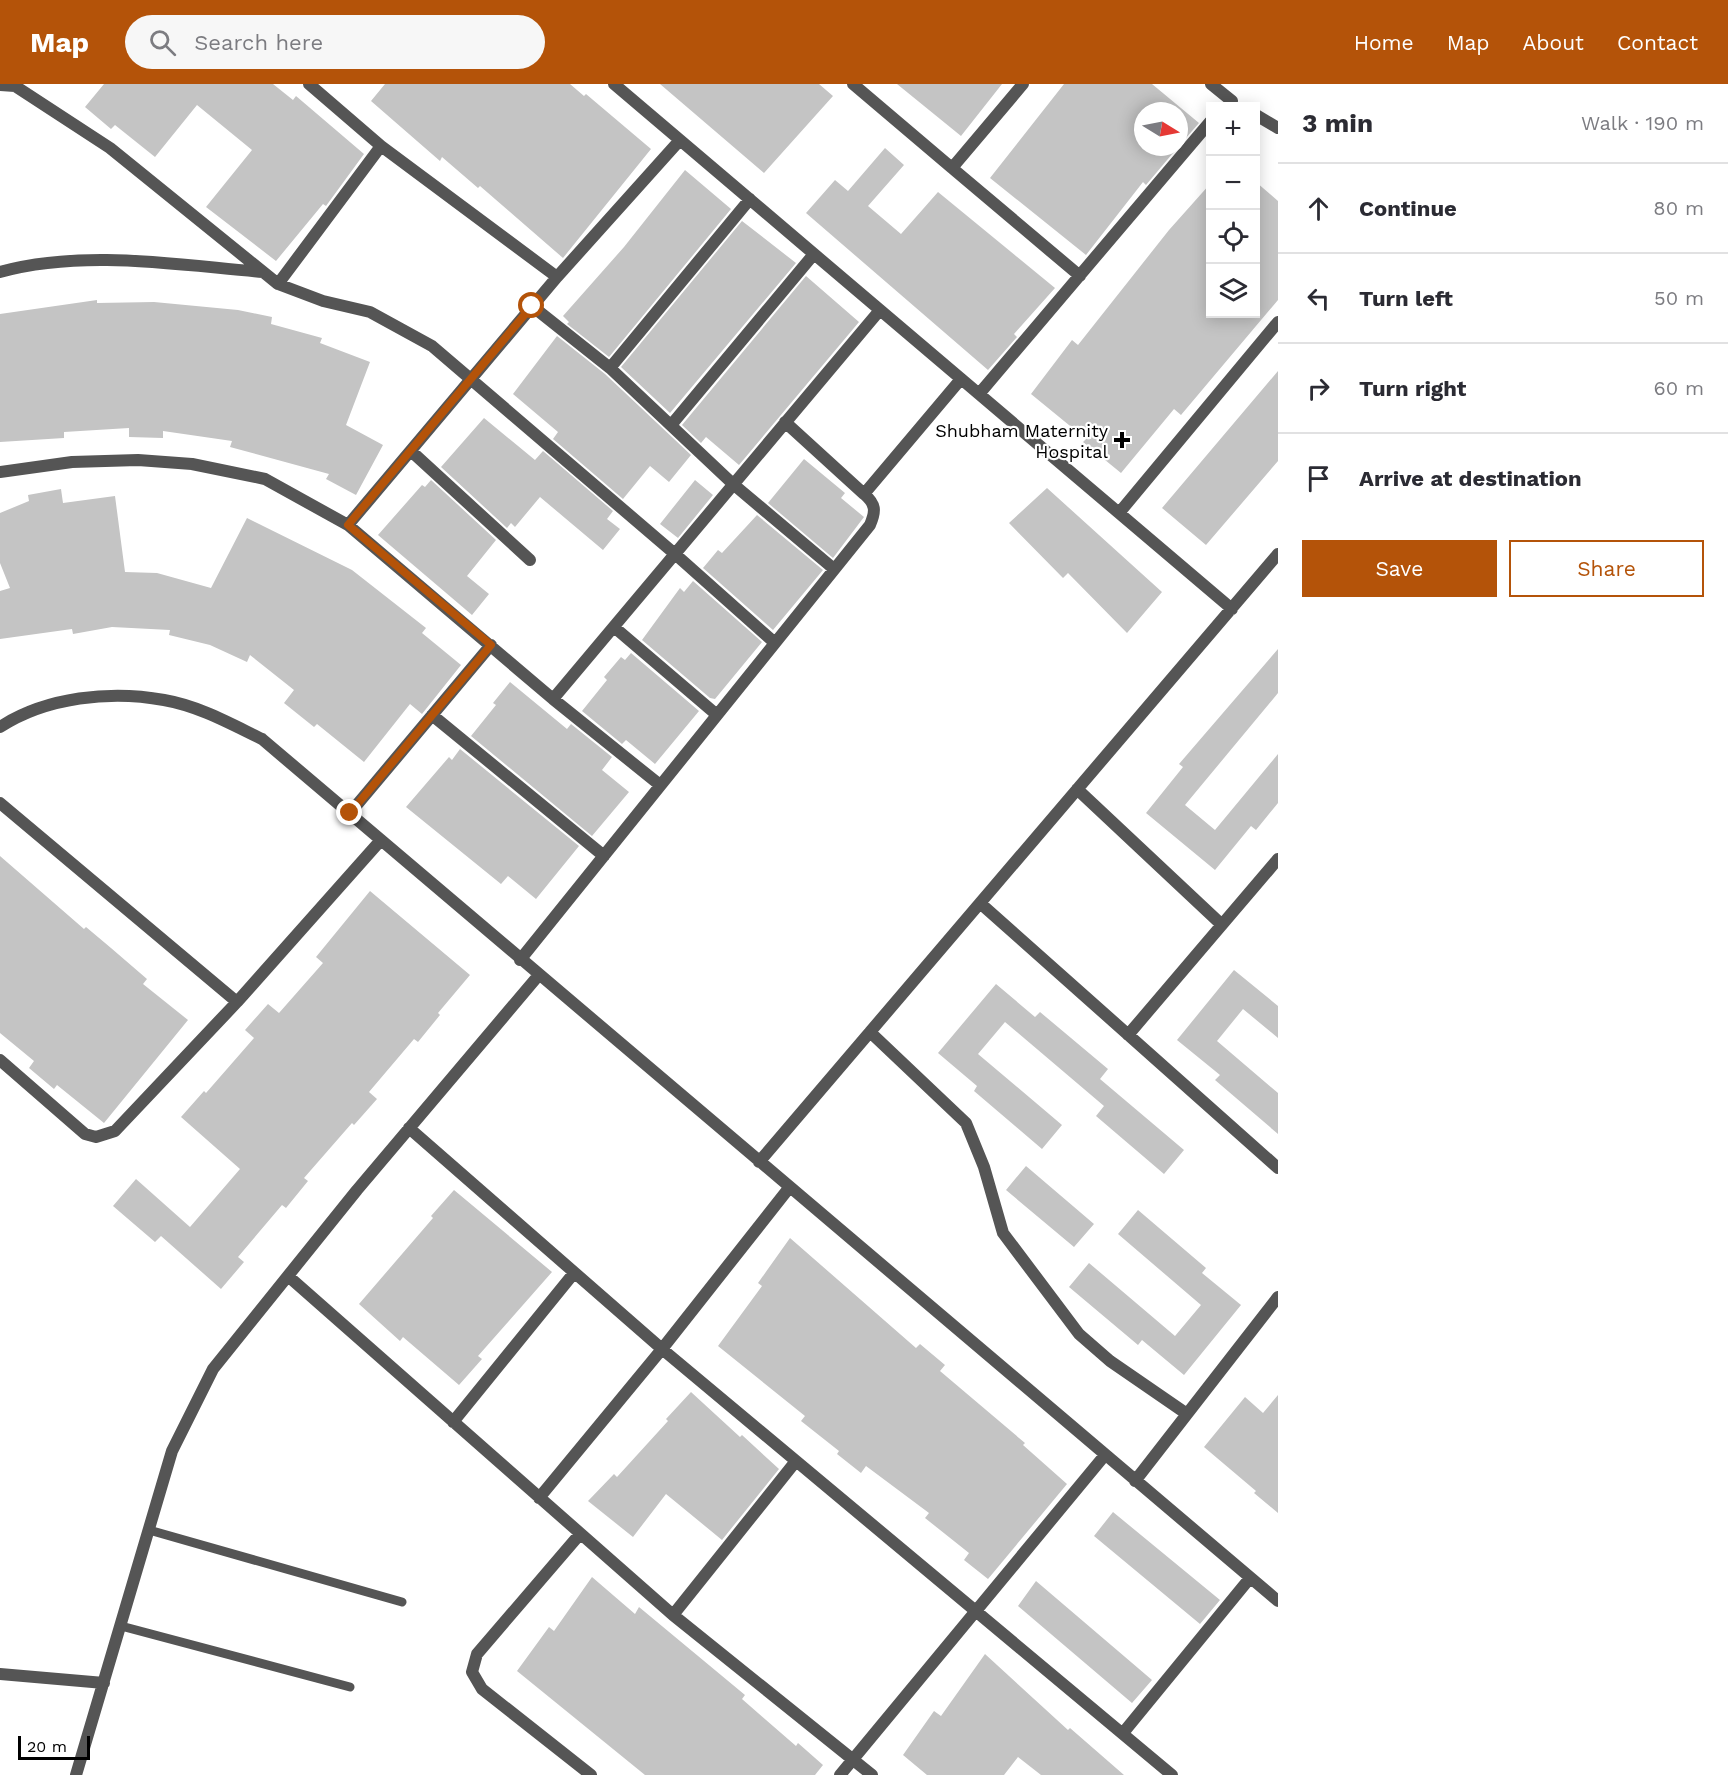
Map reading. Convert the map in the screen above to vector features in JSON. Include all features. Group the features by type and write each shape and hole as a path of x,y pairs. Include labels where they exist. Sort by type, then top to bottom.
{"street":[{"path":"309,84 381,146 557,277"},
{"path":"614,84 1232,609"},
{"path":"853,84 1080,276"},
{"path":"952,168 1023,84"},
{"path":"1211,84 1230,102"},
{"path":"0,85 15,86 110,148 278,284 323,301 370,312 432,346 675,554 775,643"},
{"path":"1260,117 1278,128"},
{"path":"979,394 1206,127"},
{"path":"348,525 557,277 680,140"},
{"path":"278,284 381,146"},
{"path":"610,368 750,200"},
{"path":"672,424 814,254"},
{"path":"0,272 25,265 126,260 263,272"},
{"path":"532,306 610,368 733,484 834,569"},
{"path":"553,699 880,310"},
{"path":"1119,513 1278,322"},
{"path":"864,494 961,379"},
{"path":"520,960 870,525 875,513 872,501 785,422"},
{"path":"411,451 530,560"},
{"path":"0,472 72,462 138,460 192,464 265,479 348,525 553,699 660,785"},
{"path":"759,1162 1278,554"},
{"path":"614,627 717,715"},
{"path":"350,813 491,645"},
{"path":"0,727 12,719 65,700 115,696 165,700 213,715 262,739 538,976 1278,1601"},
{"path":"432,715 604,856"},
{"path":"1077,789 1222,925"},
{"path":"0,803 237,1002"},
{"path":"0,1060 85,1134 96,1137 115,1131 237,1002 381,840"},
{"path":"1128,1035 1278,859"},
{"path":"980,903 1278,1168"},
{"path":"76,1775 172,1451 213,1369 409,1128 538,976"},
{"path":"870,1032 966,1123 984,1167 1003,1233 1078,1334 1110,1361 1187,1413"},
{"path":"409,1128 662,1350 1172,1775"},
{"path":"539,1498 662,1350 789,1188"},
{"path":"453,1422 574,1273"},
{"path":"288,1276 673,1615 872,1775"},
{"path":"1135,1481 1278,1297"},
{"path":"840,1775 1106,1455"},
{"path":"673,1615 796,1461"},
{"path":"580,1534 477,1654 472,1672 482,1689 591,1775"},
{"path":"1123,1734 1250,1578"},
{"path":"0,1674 104,1683"}],"lane":[{"path":"149,1530 402,1602"},
{"path":"120,1626 350,1687"}],"building":[{"path":"104,84 273,84 293,100 296,96 364,154 326,206 323,204 276,261 206,207 252,150 197,105 155,157 115,125 111,129 85,107"},
{"path":"385,84 570,84 584,96 586,94 651,149 563,258 480,186 478,188 442,157 440,161 371,101"},
{"path":"660,84 819,84 833,96 764,173"},
{"path":"897,84 1002,84 961,136"},
{"path":"1064,84 1152,84 1174,102 1134,102 1134,156 1170,156 1146,185 1143,182 1086,255 990,178"},
{"path":"1188,114 1199,123 1188,136"},
{"path":"885,148 904,165 868,206 901,234 938,192 1055,288 1014,334 1017,337 988,370 806,213 835,180 848,191"},
{"path":"685,170 731,209 609,357 567,324 569,322 563,316 624,247"},
{"path":"1260,185 1278,201 1278,300 1181,415 1174,409 1121,473 1083,442 1086,439 1031,394 1072,340 1078,345 1169,230 1206,188 1206,318 1260,318"},
{"path":"742,221 796,263 670,413 621,367"},
{"path":"806,276 859,322 739,465 706,437 701,443 682,425"},
{"path":"97,300 97,303 154,302 238,310 272,317 271,324 322,338 320,343 370,362 346,425 383,445 356,495 326,479 329,474 230,447 232,441 163,431 163,438 129,437 129,428 64,432 64,438 0,442 0,314"},
{"path":"557,336 605,374 691,455 669,482 650,466 623,499 553,439 558,432 513,394"},
{"path":"1278,371 1278,461 1206,545 1162,508"},
{"path":"484,418 535,460 543,451 613,511 607,519 620,529 603,550 540,497 515,527 511,523 507,528 441,467"},
{"path":"804,459 845,493 841,498 864,517 833,558 768,503"},
{"path":"431,480 496,540 467,576 489,594 472,615 378,535 422,485 425,487"},
{"path":"695,480 713,495 678,538 660,524"},
{"path":"1047,488 1162,592 1127,633 1068,573 1063,578 1009,523"},
{"path":"61,489 63,503 115,496 125,572 157,573 211,588 247,518 352,570 426,628 422,633 461,665 422,714 410,704 364,762 317,724 314,727 284,703 294,690 250,655 247,662 210,645 169,635 170,630 112,627 73,634 72,629 0,639 0,591 10,588 0,563 0,513 29,501 28,495"},
{"path":"757,515 823,570 773,630 703,568 718,550 722,553"},
{"path":"693,581 762,642 715,699 710,698 642,640 680,588 684,592"},
{"path":"1278,649 1278,693 1185,805 1215,830 1278,754 1278,803 1256,830 1251,826 1215,870 1146,813 1183,767 1179,764"},
{"path":"631,653 699,711 655,764 626,740 622,744 582,711 607,680 604,677 621,657 625,660"},
{"path":"510,682 567,729 571,724 612,757 602,770 629,792 592,836 471,736 496,705 493,703"},
{"path":"460,749 579,846 536,899 508,876 501,884 406,807 449,757 452,760"},
{"path":"0,856 84,929 86,927 147,979 143,984 188,1020 104,1123 57,1085 54,1089 29,1068 34,1061 0,1033"},
{"path":"370,891 470,975 438,1013 440,1015 418,1042 414,1039 369,1092 377,1099 354,1125 352,1123 304,1178 308,1181 286,1208 282,1205 238,1257 244,1262 221,1289 161,1236 155,1242 113,1206 136,1179 190,1227 240,1169 181,1117 204,1091 206,1093 254,1038 245,1030 268,1004 279,1013 323,963 316,957"},
{"path":"1234,970 1278,1006 1278,1038 1243,1009 1217,1041 1278,1093 1278,1134 1215,1080 1220,1075 1177,1040"},
{"path":"996,984 1035,1017 1040,1012 1108,1069 1100,1079 1184,1150 1164,1174 1096,1116 1104,1106 1005,1022 978,1054 1062,1125 1042,1149 974,1091 977,1086 938,1053"},
{"path":"1026,1166 1094,1224 1074,1247 1006,1190"},
{"path":"454,1190 552,1272 478,1356 482,1359 459,1385 403,1337 400,1341 359,1304"},
{"path":"1138,1210 1206,1268 1202,1273 1241,1305 1184,1375 1142,1340 1138,1345 1069,1287 1089,1263 1175,1336 1201,1305 1118,1234"},
{"path":"790,1238 916,1348 920,1344 945,1365 940,1371 1025,1443 1023,1445 1067,1484 988,1579 964,1560 969,1553 925,1518 929,1513 866,1466 861,1473 837,1454 839,1451 801,1421 805,1416 718,1346 762,1286 758,1283"},
{"path":"691,1392 779,1469 722,1540 666,1494 633,1537 588,1501 614,1474 617,1477"},
{"path":"1278,1395 1278,1513 1204,1447 1245,1397 1263,1413"},
{"path":"1113,1512 1220,1600 1200,1624 1094,1536"},
{"path":"592,1577 635,1614 639,1607 745,1695 742,1699 796,1746 798,1743 823,1765 815,1775 645,1775 517,1671 549,1627 554,1631"},
{"path":"1036,1581 1152,1680 1132,1703 1018,1606"},
{"path":"985,1654 1068,1730 1070,1728 1124,1775 1041,1775 1018,1757 1004,1775 927,1775 903,1755 934,1711 941,1716"}],"place":[{"name":"Shubham Maternity Hospital","path":"1122,440"}],"route":[{"path":"350,813 491,645 348,525 532,306"}]}
